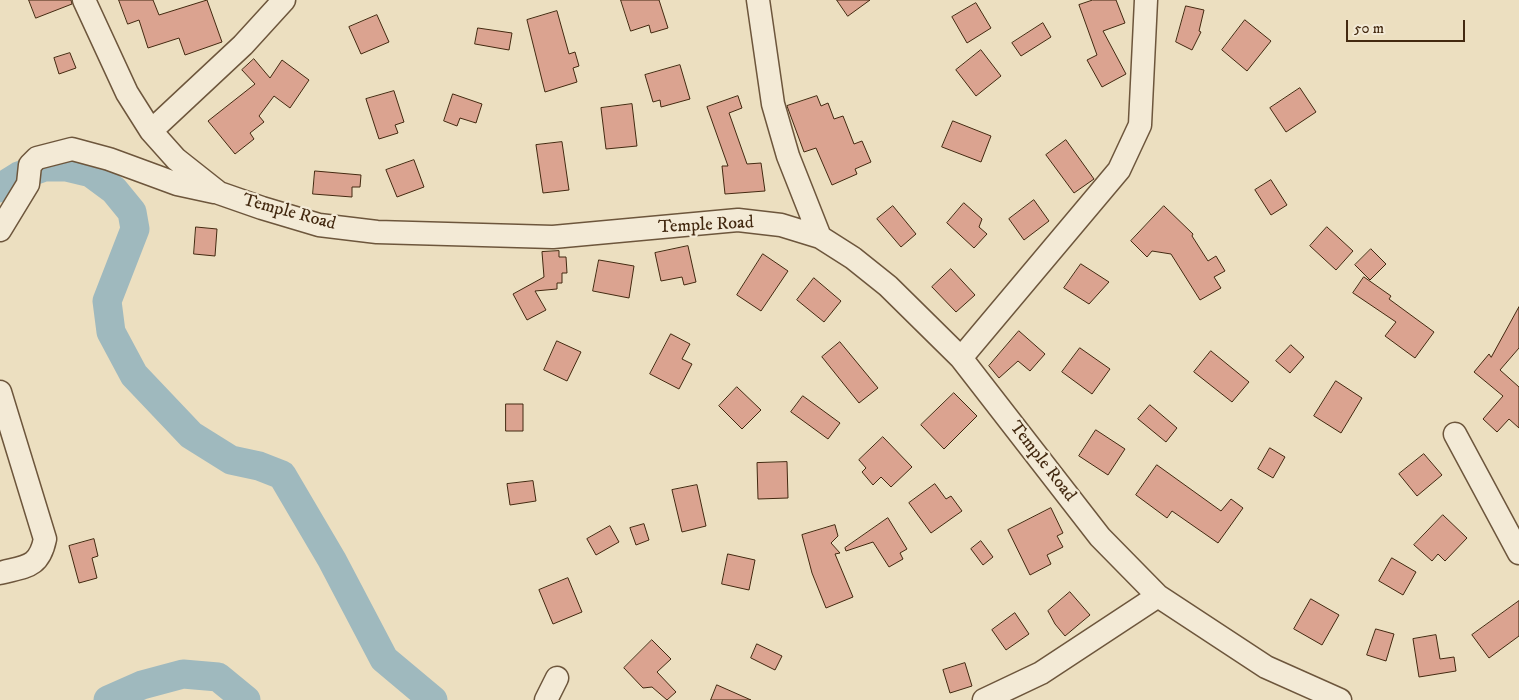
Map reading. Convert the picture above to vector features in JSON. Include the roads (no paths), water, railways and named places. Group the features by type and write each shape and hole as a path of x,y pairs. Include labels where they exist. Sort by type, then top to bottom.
{"street":[{"name":"Temple Road","path":"84,0 127,93 151,131 176,159 219,193 320,225 377,232 553,237 738,220 781,225 820,237 853,258 888,286 961,358 1100,537 1158,596 1266,667 1340,700"},
{"path":"151,131 242,45 284,0"},
{"path":"758,0 773,104 788,156 820,237"},
{"path":"961,358 1119,170 1140,124 1146,0"},
{"path":"0,230 37,158 72,150 109,159 177,184 219,193"},
{"path":"0,392 45,539 42,555 34,563 0,573"},
{"path":"1455,434 1519,553"},
{"path":"984,700 1041,673 1158,596"},
{"path":"546,700 557,678"}],"waterway":[{"path":"0,188 19,176 44,167 66,167 91,173 114,190 132,212 135,229 107,301 111,332 134,375 191,435 231,460 259,466 282,475 332,560 384,659 433,700"},
{"path":"108,700 142,685 183,674 218,677 246,700"}]}
